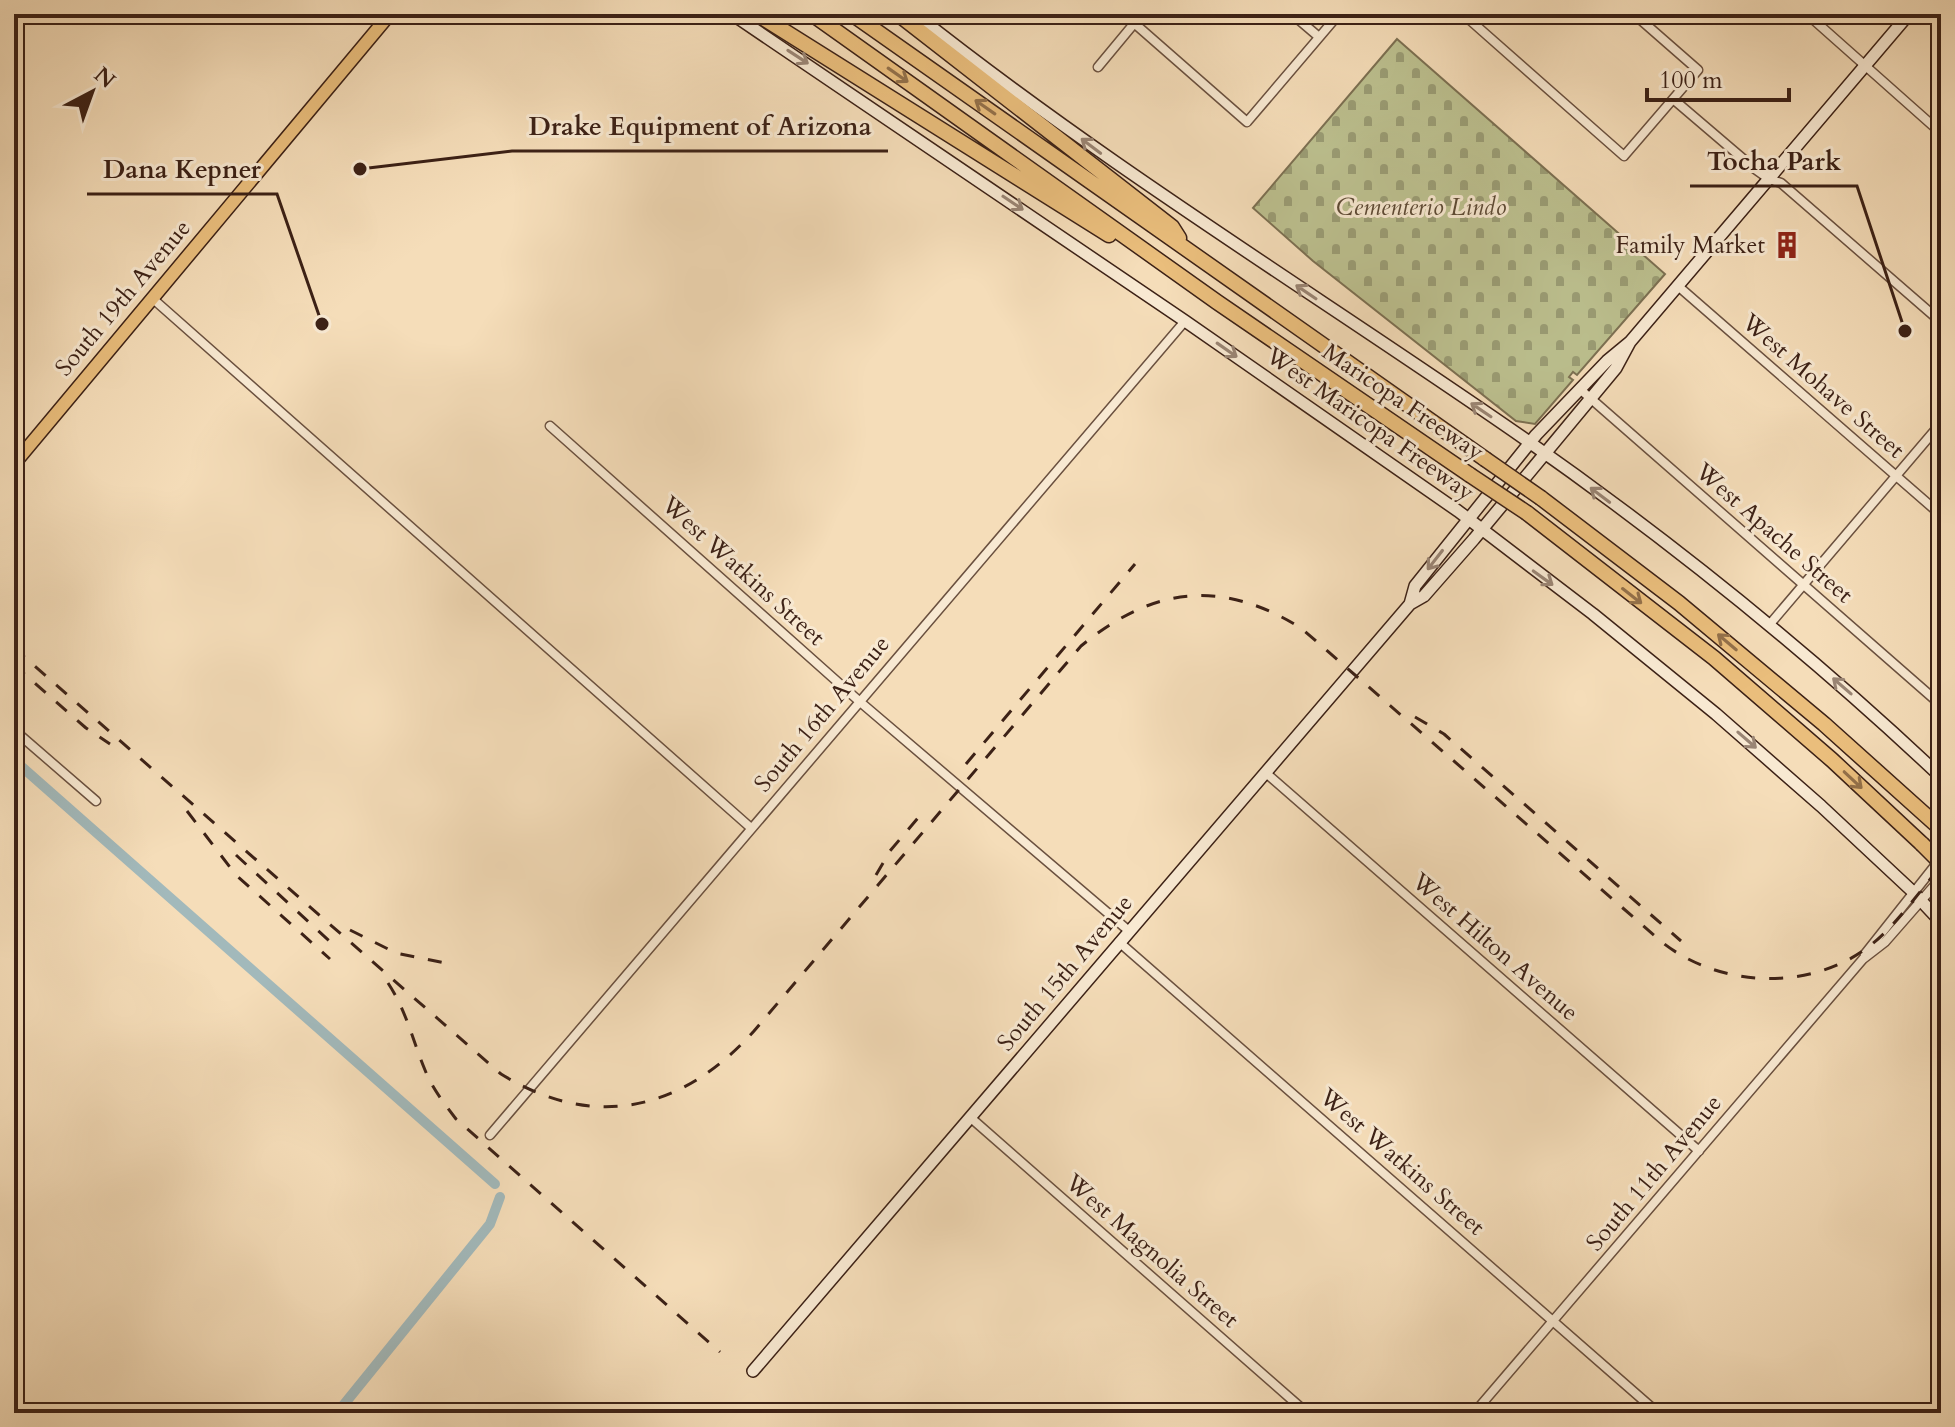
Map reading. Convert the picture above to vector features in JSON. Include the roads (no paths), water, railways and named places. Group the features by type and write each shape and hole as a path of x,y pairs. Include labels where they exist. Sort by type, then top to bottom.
{"highway":[{"path":"757,14 1102,232 1148,253"},
{"name":"Maricopa Freeway","path":"812,14 1148,253 1527,513 1714,658 1941,860"},
{"name":"Maricopa Freeway","path":"852,14 1541,498 1679,603 1824,724 1937,826"},
{"path":"898,14 1172,227 1186,249"}],"main road":[{"name":"South 19th Avenue","path":"14,464 390,14"},
{"name":"West Maricopa Freeway","path":"732,14 1185,321 1467,519 1705,704 1797,784 1941,922"},
{"path":"915,14 1124,170 1545,454 1770,624 1941,777"},
{"name":"South 15th Avenue","path":"1410,604 1415,586 1530,443 1607,361 1630,342 1909,14"},
{"name":"South 15th Avenue","path":"753,1371 1410,604 1424,596 1481,531 1616,368 1630,342"}],"street":[{"path":"1098,67 1142,14"},
{"path":"1292,14 1319,37"},
{"path":"1134,23 1247,122 1339,14"},
{"path":"1463,14 1624,156 1698,70 1634,14"},
{"path":"1807,14 1941,133"},
{"path":"1673,99 1769,179 1781,183 1941,322"},
{"name":"West Mohave Street","path":"1678,286 1941,515"},
{"path":"152,298 751,828"},
{"name":"South 16th Avenue","path":"490,1135 1185,321"},
{"name":"West Apache Street","path":"1581,390 1941,705"},
{"path":"1770,624 1941,423"},
{"name":"West Watkins Street","path":"550,426 859,701 1129,931"},
{"path":"14,730 96,801"},
{"name":"West Hilton Avenue","path":"1266,773 1699,1151"},
{"name":"South 11th Avenue","path":"1863,959 1870,945 1912,891 1941,860"},
{"name":"South 11th Avenue","path":"1474,1413 1863,959 1885,942 1941,878"},
{"name":"West Watkins Street","path":"1119,942 1658,1413"},
{"name":"West Magnolia Street","path":"971,1118 1307,1413"}],"waterway":[{"path":"14,760 495,1184"},
{"path":"337,1413 490,1224 500,1197"}],"railway":[{"path":"966,764 1135,564"},
{"path":"14,648 501,1074 536,1092 570,1103 604,1107 636,1104 668,1095 727,1058 754,1031 1081,646 1134,611 1161,601 1188,596 1215,596 1243,601 1301,628 1663,943 1686,958 1712,969 1738,976 1794,977 1821,971 1847,960 1871,945 1890,927 1941,866"},
{"path":"14,665 86,728 110,744"},
{"path":"1415,717 1444,734 1681,941"},
{"path":"187,811 236,875 330,959"},
{"path":"876,875 890,851 923,812"},
{"path":"236,855 338,949"},
{"path":"350,930 396,953 450,964"},
{"path":"388,983 405,1015 428,1077 456,1119 720,1352"}],"place":[{"name":"Drake Equipment of Arizona","path":"360,169"},
{"name":"Family Market","path":"1787,245"},
{"name":"Dana Kepner","path":"322,324"},
{"name":"Tocha Park","path":"1905,331"}],"park label":[{"name":"Cementerio Lindo","path":"1421,207"}]}
